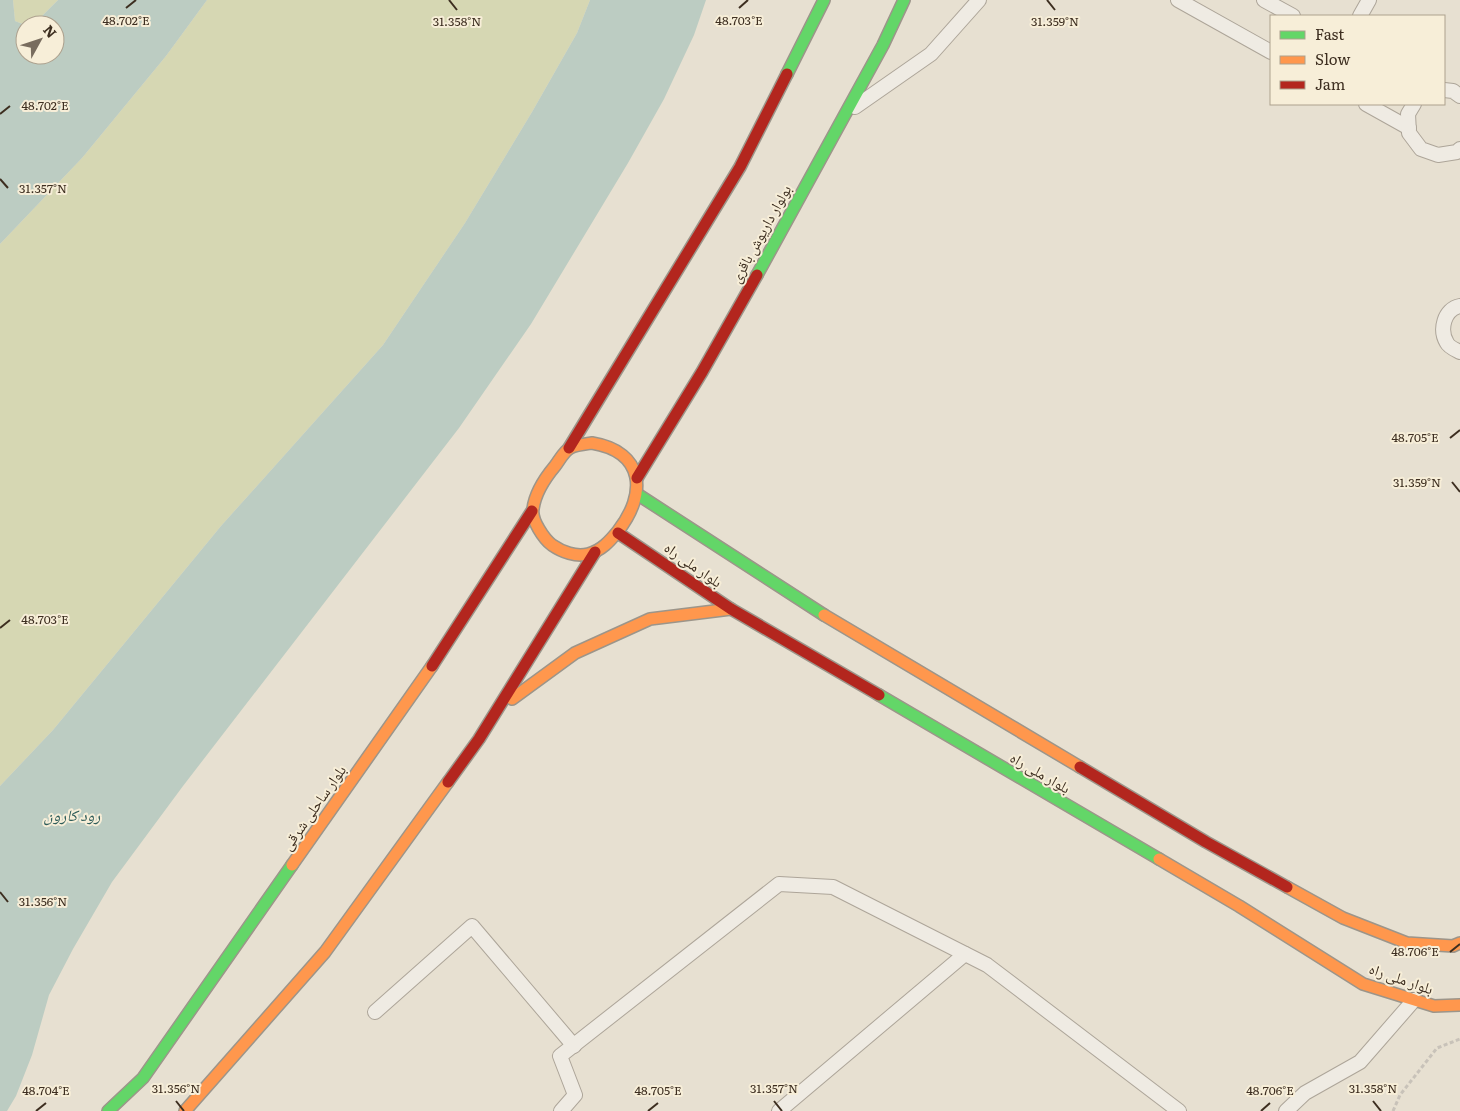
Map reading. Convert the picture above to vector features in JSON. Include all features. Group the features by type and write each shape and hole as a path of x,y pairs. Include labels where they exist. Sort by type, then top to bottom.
{"main road":[{"path":"595,552 583,555 570,554 544,538 537,526 532,511 540,488 569,448 740,167 824,0"},
{"name":"بولوار داریوش باقری","path":"637,478 725,330 882,45 904,0"},
{"path":"185,1111 325,952 501,707 595,552 618,533 627,518 637,494 637,478 632,467 622,455 610,447 592,443 569,448"},
{"name":"بلوار ملی راه","path":"637,494 797,599 1206,842 1343,918 1406,943 1453,946 1460,943"},
{"name":"بلوار ساحلی شرقی","path":"108,1111 143,1078 448,643 532,511"},
{"path":"673,530 685,526"},
{"name":"بلوار ملی راه","path":"618,533 661,555 731,610 1230,901 1363,984 1434,1006 1460,1005"},
{"path":"501,707 575,652 650,619 731,610"}],"lane":[{"path":"844,115 931,54 979,0"},
{"path":"1178,0 1270,51"},
{"path":"1264,0 1291,15"},
{"path":"1361,15 1369,0"},
{"path":"1445,90 1453,91 1460,96"},
{"path":"1368,105 1409,128"},
{"path":"1413,105 1408,114 1409,134 1421,148 1438,155 1457,152 1460,149"},
{"path":"1460,306 1456,307 1446,316 1442,330 1447,343 1460,352"},
{"path":"561,1111 575,1095 560,1056 780,884 834,887 987,965 1179,1111"},
{"path":"375,1012 472,926 574,1046"},
{"path":"779,1111 965,954"},
{"path":"1286,1111 1305,1093 1360,1062 1414,1000"}],"path":[{"path":"1393,1111 1400,1095 1437,1048 1460,1039"}],"green space":[{"path":"13,0 58,0 43,15 15,15 15,21"},
{"path":"207,0 590,0 577,33 532,112 465,223 383,345 221,526 53,730 0,786 0,244 82,158 166,56"}],"water":[{"path":"0,0 13,0 15,65 65,65 65,15 43,15 58,0 207,0 166,56 82,158 0,244"},
{"name":"رود کارون","path":"590,0 706,0 694,35 664,99 628,163 531,324 459,428 183,786 112,882 49,995 32,1055 16,1096 7,1111 0,1111 0,786 53,730 221,526 383,345 465,223 532,112 577,33"}],"traffic: fast":[{"path":"787,74 824,0"},
{"path":"757,275 883,45 904,0"},
{"path":"637,494 824,615"},
{"path":"879,695 1159,859"},
{"path":"108,1111 143,1078 292,865"}],"traffic: slow":[{"path":"592,443 610,448 623,455 631,465 636,477 634,503 618,531 601,548 593,553 574,554 556,548 545,538 536,524 533,509 541,486 566,451 575,446 592,443"},
{"path":"512,699 575,653 650,619 731,609"},
{"path":"824,615 1080,767"},
{"path":"292,865 432,666"},
{"path":"185,1111 325,952 448,782"},
{"path":"1159,859 1239,906 1363,984 1434,1006 1460,1005"},
{"path":"1287,887 1343,918 1407,943 1453,946 1460,943"}],"traffic: jam":[{"path":"569,448 740,167 787,74"},
{"path":"637,478 702,372 757,275"},
{"path":"432,666 532,511"},
{"path":"618,533 731,609 879,695"},
{"path":"448,782 479,739 595,552"},
{"path":"1080,767 1206,842 1287,887"}]}
